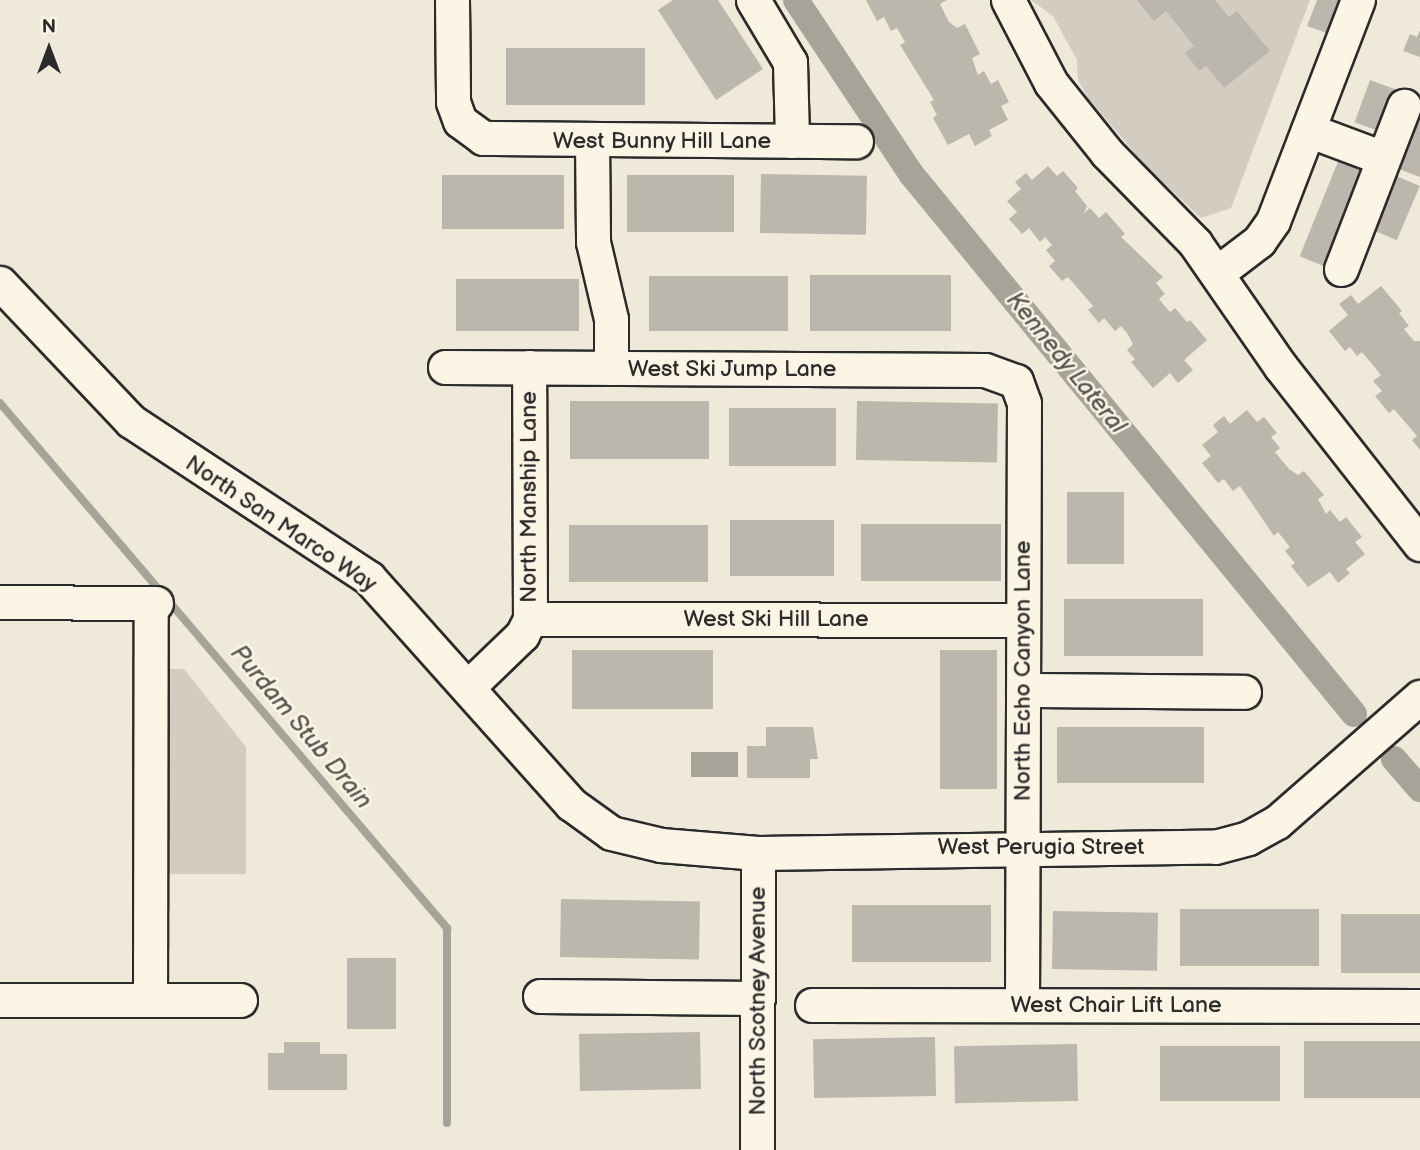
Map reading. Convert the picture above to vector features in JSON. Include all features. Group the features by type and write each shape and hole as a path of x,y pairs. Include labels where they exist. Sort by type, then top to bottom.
{"street":[{"name":"West Bunny Hill Lane","path":"452,0 453,102 469,131 496,140 856,141"},
{"path":"753,0 790,62 792,141"},
{"path":"1008,0 1051,83 1107,153 1195,243 1280,367 1420,544"},
{"path":"1217,273 1259,241 1273,221 1358,0"},
{"path":"1340,269 1404,106"},
{"path":"1308,130 1383,158"},
{"path":"592,141 593,243 611,319 611,368"},
{"name":"North San Marco Way","path":"0,283 131,421 369,578 469,686 571,804 611,833"},
{"name":"West Ski Jump Lane","path":"445,367 985,370 1016,381"},
{"name":"North Manship Lane","path":"469,686 522,635 530,619 528,367"},
{"name":"North Echo Canyon Lane","path":"1016,381 1024,403 1023,1005"},
{"path":"0,602 154,603 150,1000"},
{"name":"West Ski Hill Lane","path":"530,619 1023,620"},
{"path":"1023,690 1244,692"},
{"name":"West Perugia Street","path":"611,833 662,845 758,853 1023,847 1215,847 1248,838 1277,821 1420,696"},
{"name":"North Scotney Avenue","path":"757,1150 758,853"},
{"path":"540,996 758,998"},
{"path":"0,1000 240,1000"},
{"name":"West Chair Lift Lane","path":"812,1005 1420,1006"}],"shaded area":[{"path":"1031,0 1310,0 1231,208 1201,218 1145,165 1088,98 1078,80 1077,60 1053,16"},
{"path":"164,669 184,669 246,747 246,874 164,874"},
{"path":"691,752 738,752 738,777 691,777"}],"building":[{"path":"673,0 718,0 763,69 716,100 658,10"},
{"path":"866,0 947,0 940,4 949,22 957,28 965,24 980,54 972,58 978,75 984,71 991,84 998,80 1009,102 1001,106 1008,120 989,130 992,136 975,146 969,134 948,145 933,118 937,115 930,102 934,100 900,45 905,42 897,28 891,31 884,17 877,21"},
{"path":"1137,0 1215,0 1229,17 1237,11 1270,51 1224,88 1206,66 1199,71 1185,53 1194,46 1166,11 1154,21"},
{"path":"1317,0 1340,0 1327,33 1307,26"},
{"path":"1420,30 1420,57 1403,51 1410,34 1417,37"},
{"path":"506,48 645,48 645,105 506,105"},
{"path":"1370,80 1397,90 1382,132 1355,122"},
{"path":"1420,104 1420,177 1396,168"},
{"path":"1339,159 1366,170 1327,267 1300,256"},
{"path":"1048,166 1057,176 1063,171 1078,188 1075,191 1087,206 1084,213 1090,208 1099,218 1106,212 1125,234 1121,237 1163,277 1156,283 1165,294 1159,299 1170,312 1175,308 1187,322 1190,320 1207,340 1184,360 1193,370 1178,383 1170,373 1153,388 1131,362 1135,359 1127,350 1133,344 1127,333 1121,326 1115,331 1104,318 1099,323 1088,310 1093,306 1068,277 1062,281 1049,266 1055,261 1046,250 1052,245 1045,237 1040,242 1029,228 1022,234 1009,219 1017,212 1007,201 1021,189 1015,182 1026,173 1032,180"},
{"path":"761,174 867,176 866,235 760,233"},
{"path":"442,175 564,175 564,229 442,229"},
{"path":"627,175 734,175 734,232 627,232"},
{"path":"1394,175 1420,186 1397,240 1371,229"},
{"path":"810,275 951,275 951,331 810,331"},
{"path":"649,276 788,276 788,331 649,331"},
{"path":"456,279 579,279 579,331 456,331"},
{"path":"1381,286 1402,311 1399,313 1409,326 1404,329 1414,341 1420,341 1420,450 1412,440 1417,436 1394,409 1389,413 1375,396 1382,391 1373,381 1381,375 1362,352 1357,356 1350,347 1345,351 1329,331 1348,315 1339,304 1351,295 1358,304"},
{"path":"570,401 709,401 709,459 570,459"},
{"path":"857,401 998,403 997,462 856,460"},
{"path":"729,408 836,408 836,466 729,466"},
{"path":"1247,410 1257,422 1264,417 1277,433 1271,437 1280,448 1275,452 1289,469 1298,475 1304,471 1324,495 1318,499 1326,514 1330,510 1340,522 1346,517 1362,537 1355,542 1365,554 1346,569 1350,573 1338,583 1330,572 1308,587 1291,566 1295,563 1285,551 1290,547 1278,532 1274,536 1240,486 1233,491 1224,479 1218,483 1202,463 1211,456 1202,445 1218,432 1213,425 1224,416 1230,424"},
{"path":"1067,492 1124,492 1124,564 1067,564"},
{"path":"730,520 834,520 834,576 730,576"},
{"path":"861,524 1001,524 1001,581 861,581"},
{"path":"569,525 708,525 708,582 569,582"},
{"path":"1064,599 1203,599 1203,656 1064,656"},
{"path":"572,650 713,650 713,709 572,709"},
{"path":"940,650 997,650 997,789 940,789"},
{"path":"766,727 813,727 818,759 810,759 810,778 747,778 747,746 766,746"},
{"path":"1057,727 1204,727 1204,783 1057,783"},
{"path":"561,899 700,901 699,959 560,957"},
{"path":"852,905 991,905 991,962 852,962"},
{"path":"1180,909 1319,909 1319,966 1180,966"},
{"path":"1053,911 1158,913 1157,971 1052,969"},
{"path":"1341,914 1420,914 1420,973 1341,973"},
{"path":"347,958 396,958 396,1029 347,1029"},
{"path":"700,1032 701,1089 580,1091 579,1034"},
{"path":"935,1037 936,1096 814,1098 813,1039"},
{"path":"1304,1041 1420,1041 1420,1098 1304,1098"},
{"path":"284,1042 320,1042 320,1054 347,1054 347,1090 268,1090 268,1053 284,1053"},
{"path":"1077,1044 1078,1101 955,1103 954,1046"},
{"path":"1160,1046 1280,1046 1280,1101 1160,1101"}],"waterway":[{"name":"Kennedy Lateral","path":"796,0 912,175 1354,714"},
{"name":"Purdam Stub Drain","path":"0,403 447,928 447,1123"},
{"name":"Kennedy Lateral","path":"1394,759 1420,789"}]}
